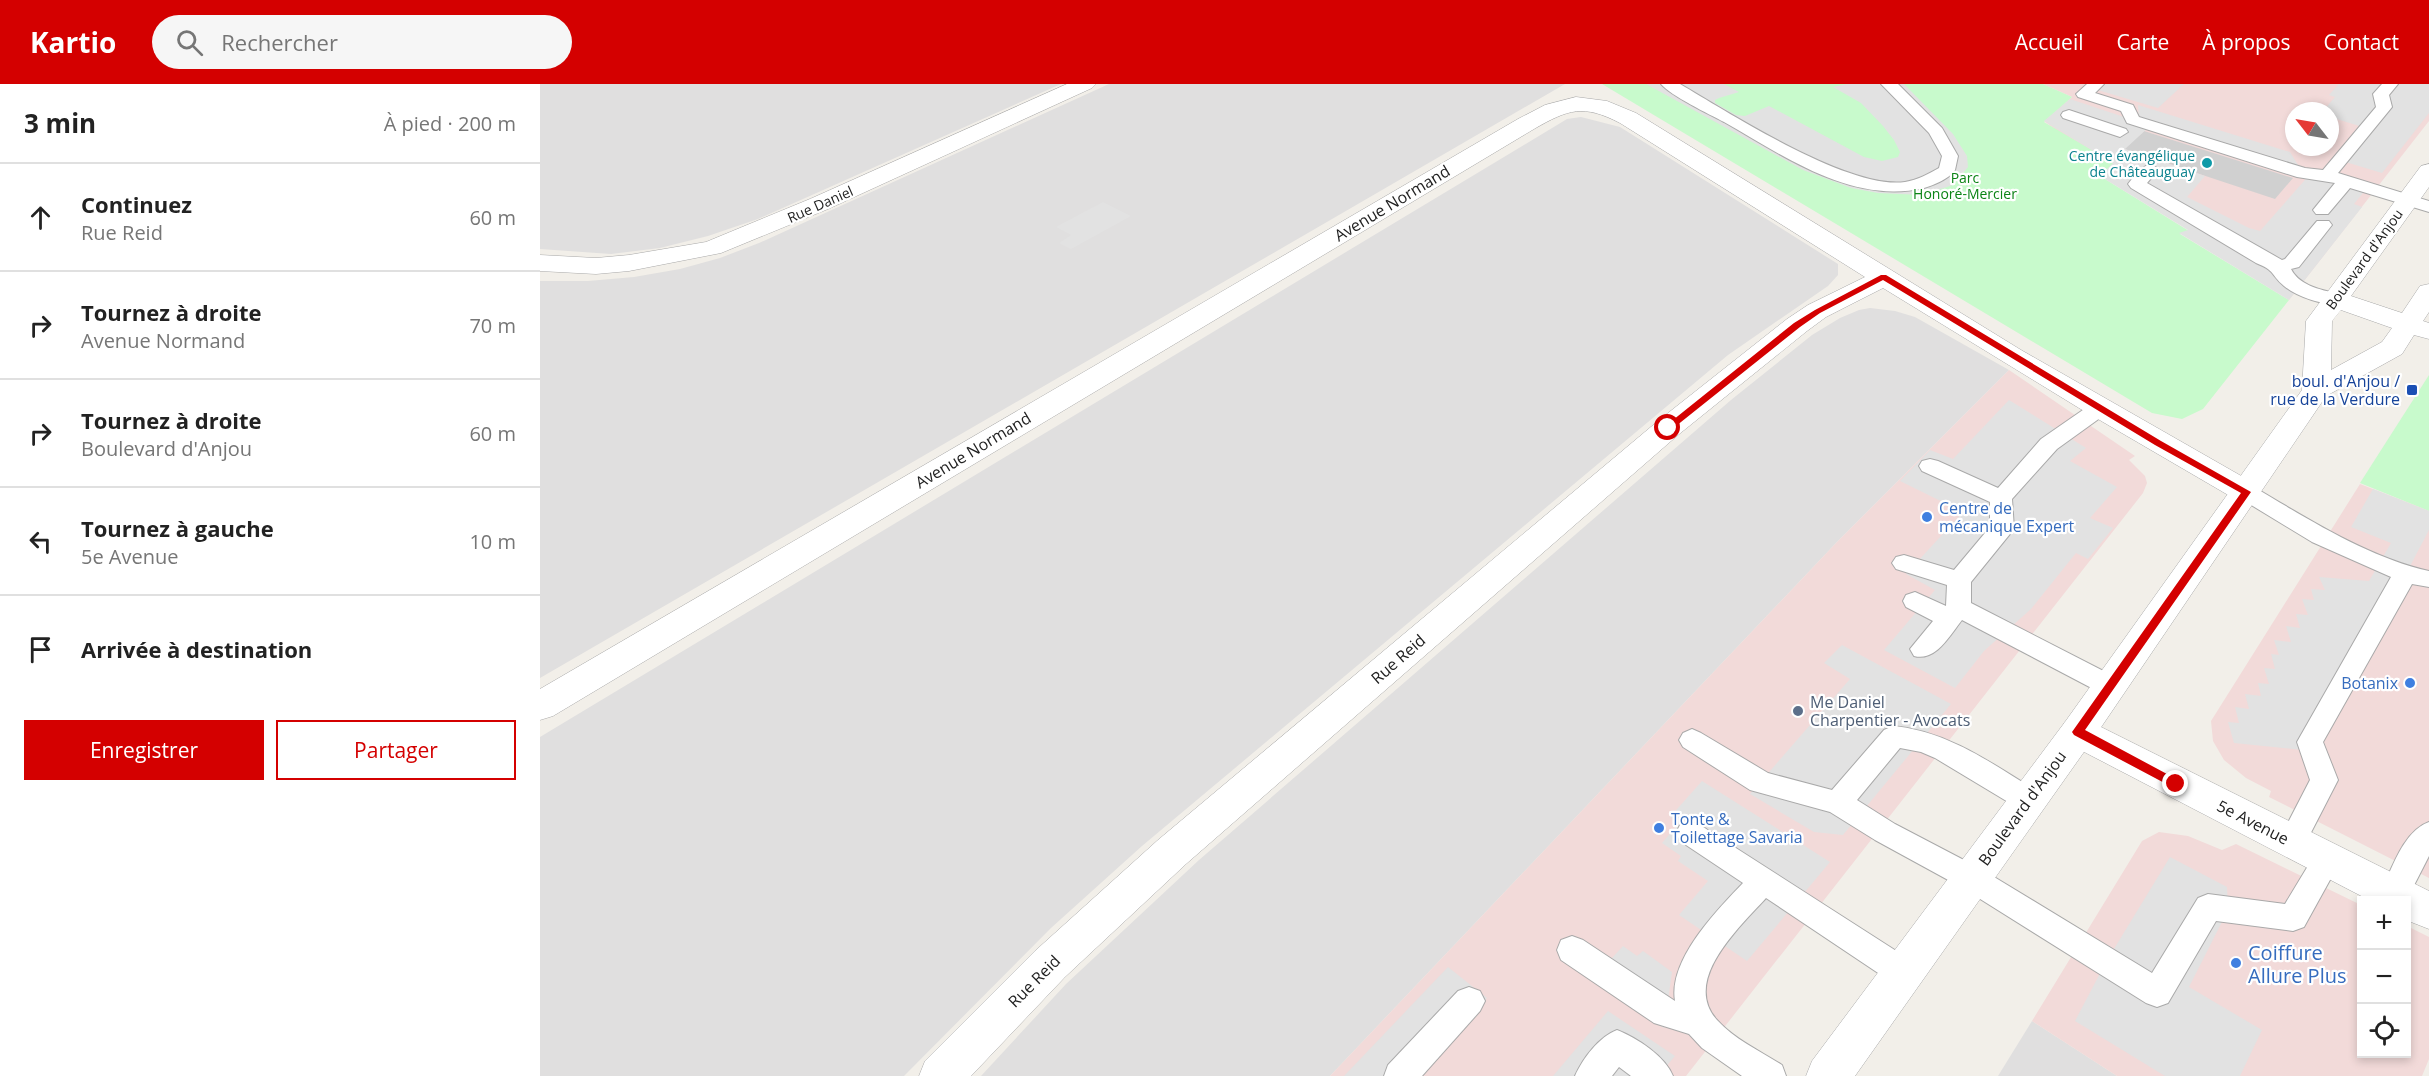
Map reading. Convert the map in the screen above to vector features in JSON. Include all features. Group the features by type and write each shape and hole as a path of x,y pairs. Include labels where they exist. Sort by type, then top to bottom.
{"street":[{"name":"Rue Daniel","path":"540,263 596,266 629,263 712,248 819,204 1085,84"},
{"name":"Avenue Normand","path":"540,706 1564,104 1585,102 1612,109 2100,408 2246,492"},
{"name":"Boulevard d'Anjou","path":"2316,390 2319,321 2335,299 2418,204 2429,171"},
{"name":"Rue Reid","path":"941,1076 1050,964 1172,852 1668,428 1788,331 1817,311 1884,277"},
{"name":"Boulevard d'Anjou","path":"1828,1076 2078,732 2316,390 2392,348 2419,328 2429,292"},
{"path":"2335,299 2419,328"},
{"name":"5e Avenue","path":"2078,732 2429,911"}],"lane":[{"path":"1669,84 1736,123 1838,176 1870,186 1886,187 1902,187 1929,181 1947,170 1950,156 1936,131 1889,84"},
{"path":"2096,84 2084,94 2127,108 2126,126 2105,146"},
{"path":"2326,175 2384,107 2381,94 2390,84"},
{"path":"2069,115 2126,126 2303,173 2326,175 2418,204"},
{"path":"2151,169 2137,184 2264,259 2280,266 2288,280 2299,288 2335,299"},
{"path":"2280,266 2292,263 2346,181"},
{"path":"1923,649 1954,613 1959,580 2002,529 2001,498 2049,444 2100,408"},
{"path":"1930,466 2001,498"},
{"path":"2246,492 2320,536 2417,576 2310,742 2324,780 2292,842"},
{"path":"1904,563 1959,580"},
{"path":"1915,601 1954,613 2110,686"},
{"path":"1838,803 1893,737 1908,736 1931,743 2028,800"},
{"path":"1692,740 1760,782 1838,803 1885,832 1971,878 2157,993 2208,907 2293,918 2327,860"},
{"path":"1690,833 1904,973"},
{"path":"2395,894 2414,854 2429,834"},
{"path":"1763,881 1713,938 1696,963 1689,988 1690,1003 1697,1021 1706,1031 1770,1076"},
{"path":"1572,950 1665,1013 1697,1021"},
{"path":"1400,1076 1469,1001"},
{"path":"1591,1076 1617,1045 1657,1076"}],"shaded area":[{"path":"540,84 1061,84 758,219 708,236 660,248 611,254 540,249"},
{"path":"1109,84 1565,84 540,678 540,281 588,281 634,277 680,269 720,258 759,243"},
{"path":"1646,84 1724,84 1739,92 1719,98 1715,100 1715,103 1736,115 1745,116 1769,106 1864,157 1882,161 1898,157 1900,152 1894,140 1861,103 1833,87 1847,84 1904,84 1953,134 1967,156 1968,167 1953,185 1922,195 1878,193 1851,188 1803,170"},
{"path":"2043,84 2429,84 2429,121 2289,300 2044,121 2072,97"},
{"path":"2096,84 2184,84 2158,108 2091,88"},
{"path":"2339,84 2429,84 2429,113 2382,173 2339,160 2366,128 2339,120 2339,102 2331,102 2335,97 2329,95"},
{"path":"2070,99 2139,122 2138,105 2285,150 2285,156 2292,156 2303,173 2150,126 2125,149 2205,176 2187,197 2249,228 2260,231 2311,173 2367,188 2354,204 2362,207 2289,300 2179,233 2188,230 2100,176 2113,163 2044,121"},
{"path":"1581,117 1620,127 1838,264 1838,275 1828,286 1728,355 1142,846 1051,928 904,1076 540,1076 540,737 1567,119"},
{"name":"Centre évangélique de Châteauguay","path":"2144,131 2293,178 2275,199 2124,149"},
{"path":"1103,202 1131,216 1071,249 1059,243 1071,235 1056,227"},
{"path":"1870,308 1895,311 1915,317 2009,370 1837,542 1330,1076 981,1076 1066,984 1199,860 1731,400 1812,335 1840,318"},
{"path":"2009,370 2135,456 2129,460 2145,476 2147,483 2143,493 1686,1076 1330,1076 1837,542"},
{"path":"2009,400 2086,448 2070,461 2117,487 2090,518 2113,528 2088,559 2076,553 2031,609 1984,651 1955,688 1884,650 1935,590 1906,574 1963,512 1900,481 1930,450 1953,459"},
{"path":"2360,484 2429,511 2429,878 2269,797 2271,791 2246,778 2224,760 2213,741 2211,721"},
{"path":"2373,489 2429,511 2429,530 2313,751 2234,743 2228,722 2239,723 2235,707 2249,709 2245,694 2261,696 2258,683 2269,684 2264,668 2275,669 2271,654 2279,655 2274,640 2291,642 2286,626 2300,628 2296,614 2308,615 2302,599 2314,600 2311,589 2325,590 2319,577 2369,581 2391,543 2351,527"},
{"path":"1842,645 1951,704 1843,835 1814,832 1750,794 1850,679 1824,663"},
{"path":"1702,781 1830,862 1747,961 1679,915 1708,881 1678,861 1681,856 1662,843 1679,823 1670,817"},
{"path":"2159,832 2188,836 2222,850 2236,844 2357,903 2357,1058 2411,1058 2411,928 2429,937 2429,1059 2422,1076 2117,1076 2032,1021 2142,841"},
{"path":"2170,857 2227,887 2228,910 2189,987 2262,1030 2240,1076 2165,1076 2075,1021 2106,962"},
{"path":"1623,946 1637,956 1643,951 1672,972 1664,1028 1592,980"},
{"path":"1448,967 1487,998 1416,1076 1344,1076"},
{"path":"1608,1011 1675,1056 1658,1076 1553,1076"},
{"path":"2032,1021 2117,1076 1998,1076"}],"green space":[{"name":"Parc Honoré-Mercier","path":"1602,84 2043,84 2072,97 2044,122 2114,163 2100,176 2189,231 2180,234 2289,300 2203,409 2182,419 2152,413"},
{"path":"2429,375 2429,511 2360,483"}],"place":[{"name":"Centre évangélique de Châteauguay","path":"2207,163"},
{"name":"boul. d'Anjou / rue de la Verdure","path":"2412,390"},
{"name":"Centre de mécanique Expert","path":"1927,517"},
{"name":"Botanix","path":"2410,683"},
{"name":"Me Daniel Charpentier - Avocats","path":"1798,711"},
{"name":"Tonte & Toilettage Savaria","path":"1659,828"},
{"name":"Coiffure Allure Plus","path":"2236,963"}],"route":[{"path":"1668,428 1737,370 1817,311 1884,277 2158,443 2246,492 2078,732 2176,784"}]}
